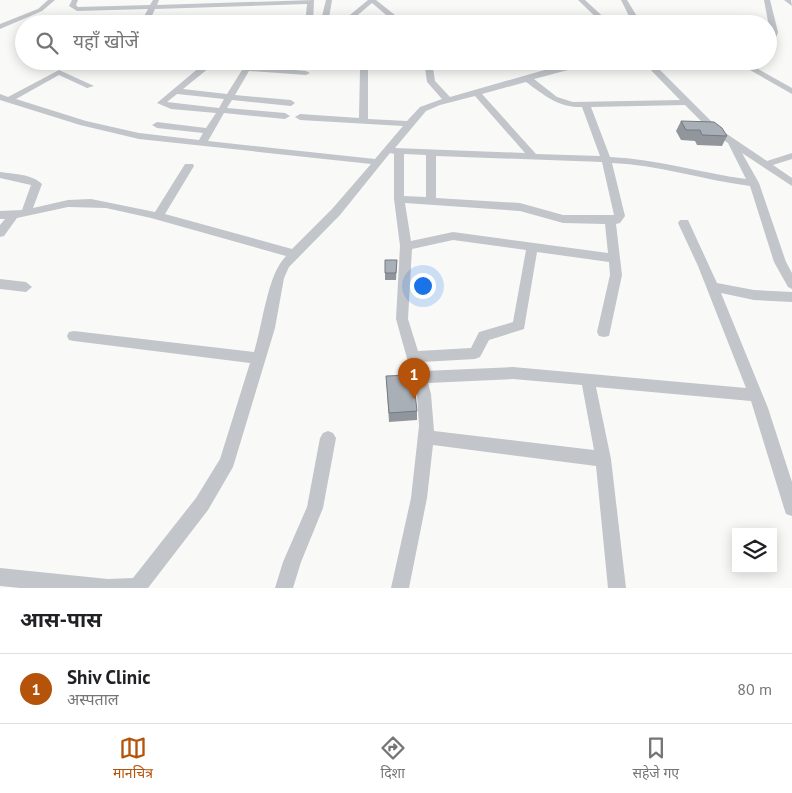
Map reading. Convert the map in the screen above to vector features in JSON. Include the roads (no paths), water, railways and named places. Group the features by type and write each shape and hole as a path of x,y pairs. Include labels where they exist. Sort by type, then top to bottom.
{"street":[{"path":"28,15 40,10 52,0"},
{"path":"74,0 72,6 77,9 155,3 311,1 310,15"},
{"path":"326,15 329,0"},
{"path":"353,15 372,0 391,15"},
{"path":"575,0 592,15"},
{"path":"581,0 598,15"},
{"path":"624,0 632,15"},
{"path":"767,0 769,15"},
{"path":"787,0 792,4"},
{"path":"273,14 277,2"},
{"path":"149,15 155,3"},
{"path":"0,27 15,21"},
{"path":"201,70 162,101 163,105 285,116"},
{"path":"202,143 246,70"},
{"path":"290,70 306,72"},
{"path":"363,121 364,70"},
{"path":"429,70 431,82 448,100"},
{"path":"7,581 108,588 139,588 202,504 227,462 268,328 278,278 284,265 336,212 378,162 393,151 409,124 423,109 553,70"},
{"path":"655,70 715,130 752,156 792,178"},
{"path":"754,70 792,91"},
{"path":"4,99 60,72 90,86"},
{"path":"528,79 559,102 586,105 686,102"},
{"path":"175,91 291,103"},
{"path":"476,92 534,158"},
{"path":"4,99 83,124 139,136 378,162"},
{"path":"399,199 520,207 563,219 610,220 620,216 606,160 586,105"},
{"path":"300,117 409,124"},
{"path":"157,125 210,131"},
{"path":"731,142 754,183 780,262 792,284"},
{"path":"393,151 606,160 672,167 703,176 754,183"},
{"path":"393,151 406,246 402,319 419,376 424,401 426,437 419,498 400,588"},
{"path":"431,153 431,201"},
{"path":"767,164 792,156"},
{"path":"767,164 792,183"},
{"path":"158,216 189,166"},
{"path":"0,175 29,180 37,184 26,214"},
{"path":"0,215 13,216 58,206 90,203 158,216 295,254"},
{"path":"0,233 13,216"},
{"path":"604,332 613,296 615,258 610,220"},
{"path":"684,223 756,395 792,508"},
{"path":"406,246 453,236 615,258"},
{"path":"413,357 475,353 484,336 519,325 532,247"},
{"path":"0,284 26,287"},
{"path":"712,287 754,295 792,297"},
{"path":"74,336 258,358"},
{"path":"419,376 513,374 756,395"},
{"path":"588,380 603,459 617,588"},
{"path":"426,437 603,459"},
{"path":"284,588 292,562 315,508 328,438"}],"place":[{"name":"Shiv Clinic","path":"414,399"}]}
